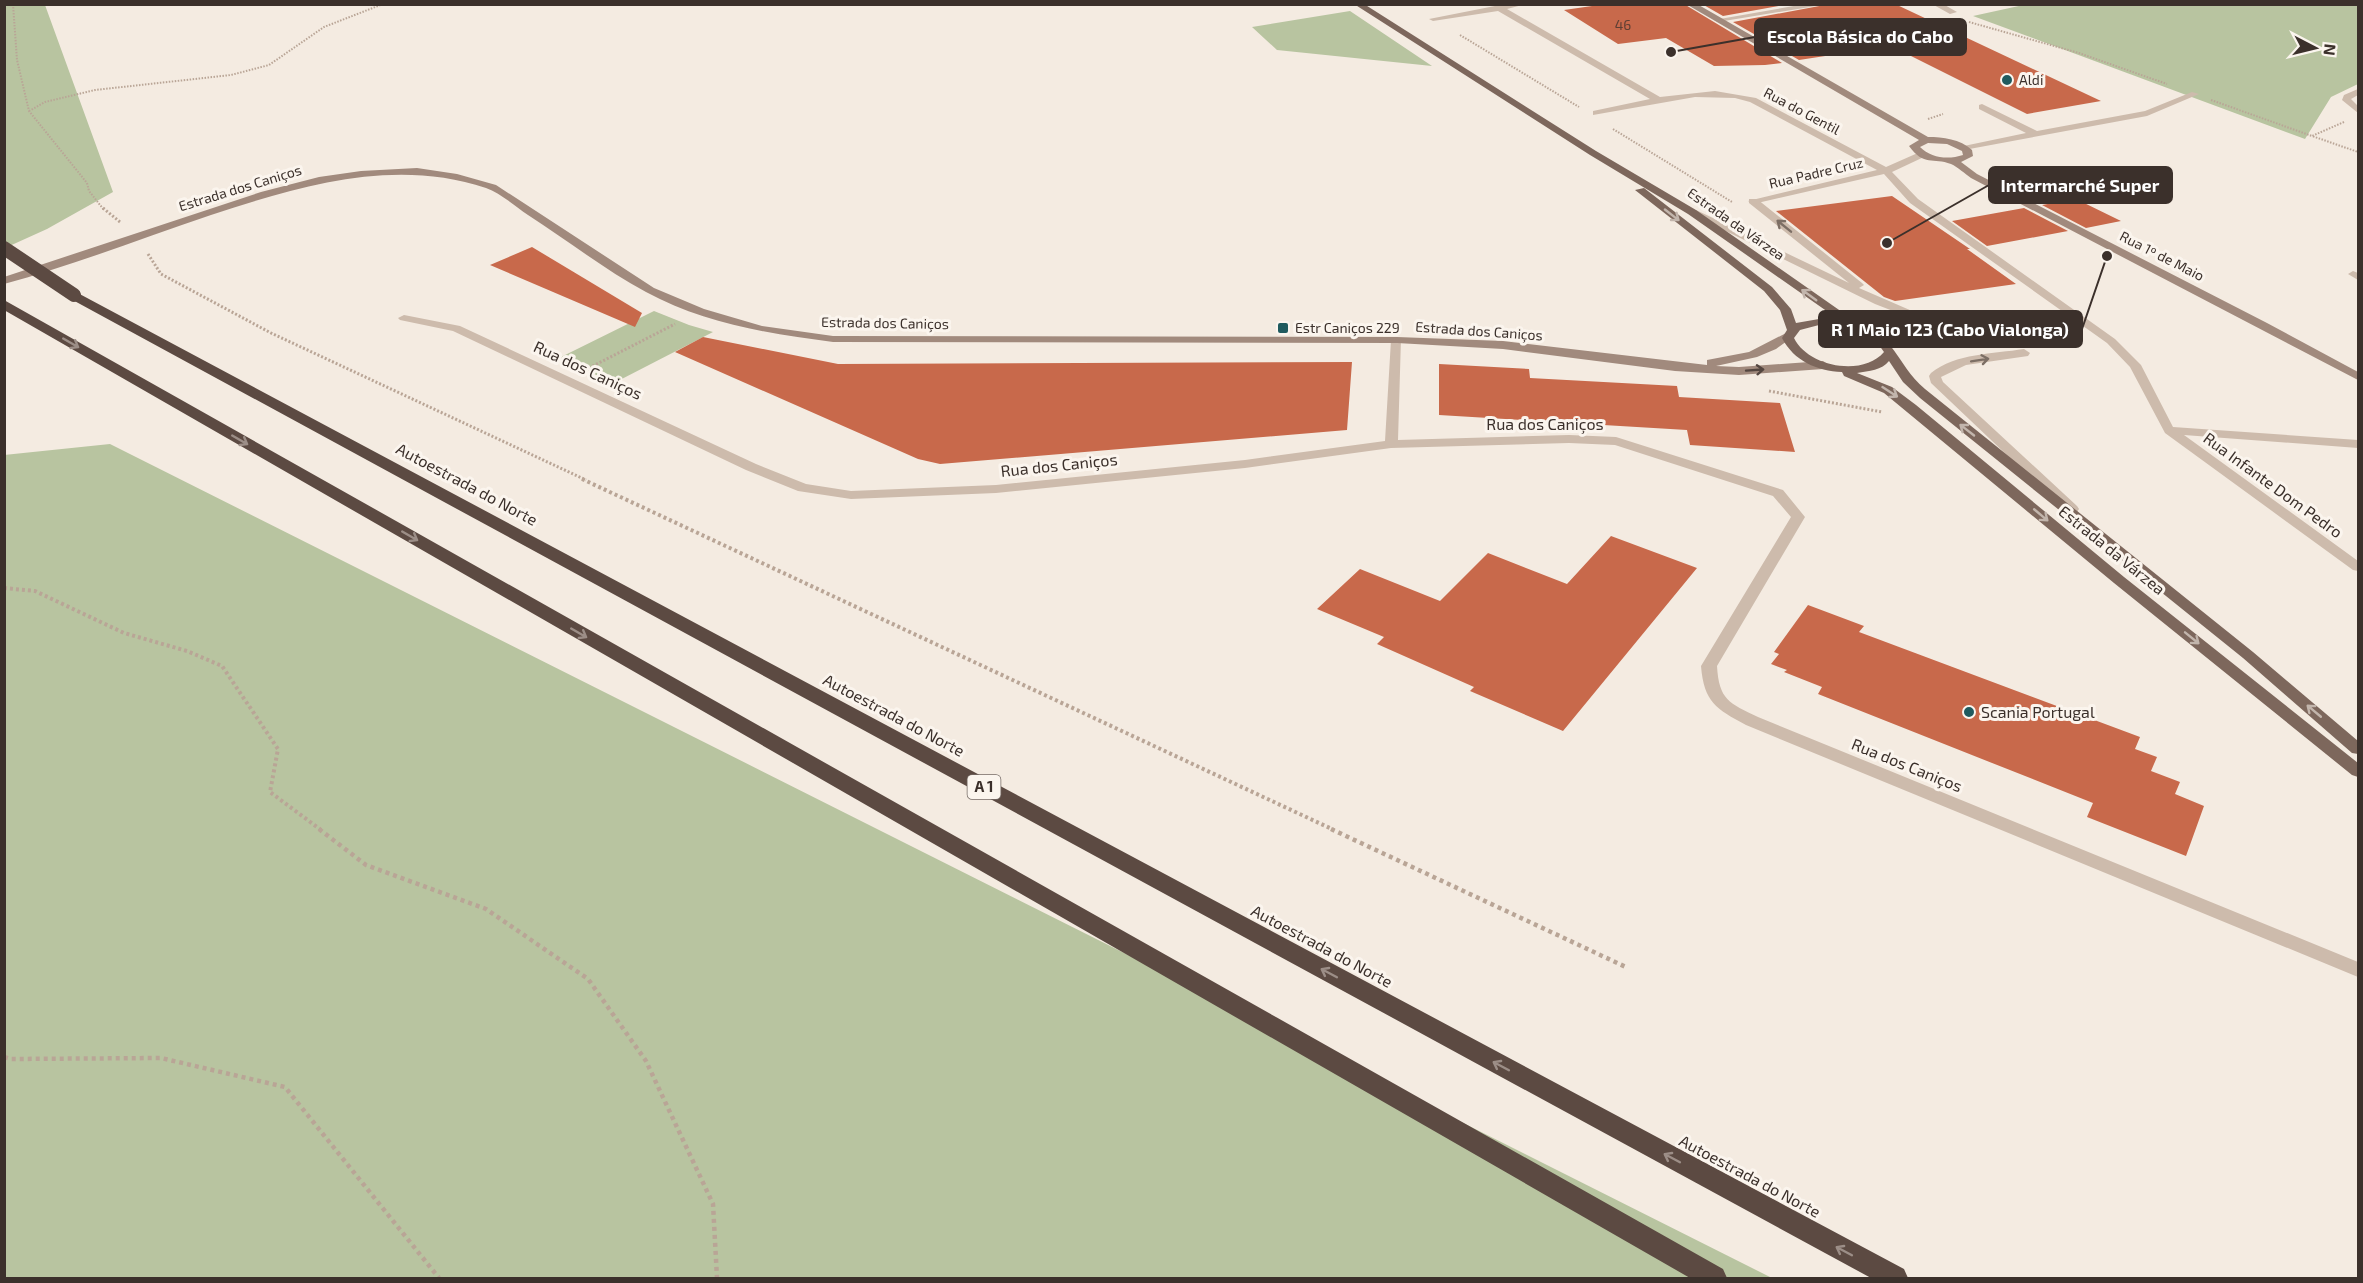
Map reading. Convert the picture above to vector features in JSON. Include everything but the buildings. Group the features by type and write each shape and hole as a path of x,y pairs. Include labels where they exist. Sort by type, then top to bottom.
{"highway":[{"name":"Autoestrada do Norte","path":"4,248 74,295 1895,1278"},
{"path":"12,309 1714,1278"}],"main road":[{"name":"Estrada da Várzea","path":"1358,5 1593,153 1692,212 1832,312 1877,337 1887,348 1906,378 1935,404 2248,655 2358,749"},
{"name":"Estrada da Várzea","path":"1593,153 1768,289 1785,309 1791,332 1789,343 1793,349 1813,362 1888,390 2119,580 2358,771"},
{"name":"Estrada da Várzea","path":"1791,332 1806,324 1824,322 1858,328"},
{"name":"Estrada da Várzea","path":"1830,367 1850,370 1874,367 1882,363 1889,353"}],"street":[{"path":"1433,19 1522,4"},
{"path":"1690,4 1926,140 1950,142 1964,147 2147,113 2195,94"},
{"path":"1718,20 1824,4"},
{"path":"1936,4 1953,12"},
{"path":"1499,8 1661,101"},
{"path":"2358,92 2347,97 2346,100 2358,110"},
{"name":"Rua do Gentil","path":"1596,114 1705,93 1747,98 1886,171 1914,201 2111,341 2142,375 2169,430"},
{"path":"1982,107 2036,134"},
{"path":"1926,140 1914,146 1923,154 1952,160 1968,156 1969,153 1964,147"},
{"path":"1886,171 1923,154"},
{"name":"Rua 1º de Maio","path":"1952,160 1974,176 2263,325 2358,377"},
{"name":"Estrada dos Caniços","path":"4,281 266,194 319,180 361,174 417,171 457,177 492,188 650,290 700,311 761,329 833,339 1397,340 1503,345 1675,367 1739,371 1830,367"},
{"name":"Rua Padre Cruz","path":"1879,302 1753,201 1886,171"},
{"path":"1692,212 1879,302 1915,316"},
{"name":"Rua dos Caniços","path":"404,318 456,328 804,488 851,495 996,489 1245,464 1391,444 1569,439 1616,441 1778,493 1798,517 1709,666 1709,689 1722,706 1763,725 2358,970"},
{"name":"Estrada dos Caniços","path":"1675,367 1739,358 1772,348 1791,332"},
{"path":"1391,444 1397,340"},
{"path":"2024,353 1955,364 1939,371 1935,376 1937,383 2107,542"},
{"path":"2169,430 2358,444"},
{"name":"Rua Infante Dom Pedro","path":"2169,430 2358,567"}],"path":[{"path":"14,4 17,60 29,111 87,183 89,191 108,214 129,228 161,274 271,333 1628,968"},
{"path":"29,111 36,105 65,95 231,75 269,65 324,27 383,4"},
{"path":"1953,12 1971,24 1995,28 2079,53 2358,152"},
{"path":"2312,136 2349,120"},
{"path":"566,380 700,311"},
{"path":"1764,390 1849,405 1877,413 1887,412"},
{"path":"4,588 35,591 124,633 187,651 222,666 278,750 270,792 366,865 486,909 588,979 646,1061 713,1204 717,1278"},
{"path":"4,1057 11,1059 161,1058 285,1087 439,1278"}],"green space":[{"path":"2028,4 2358,5 2358,84 2331,97 2305,139 1973,16"},
{"path":"5,5 45,5 113,192 47,229 5,248"},
{"path":"1350,11 1432,66 1277,50 1252,27"},
{"path":"654,311 713,332 614,383 559,358"},
{"path":"110,444 1772,1278 5,1278 4,455"}],"place":[{"name":"Escola Básica do Cabo","path":"1671,52"},
{"name":"Aldi","path":"2007,80"},
{"name":"Intermarché Super","path":"1887,243"},
{"name":"R 1 Maio 123 (Cabo Vialonga)","path":"2107,256"},
{"name":"Estr Caniços 229","path":"1283,328"},
{"name":"Scania Portugal","path":"1969,712"}]}
